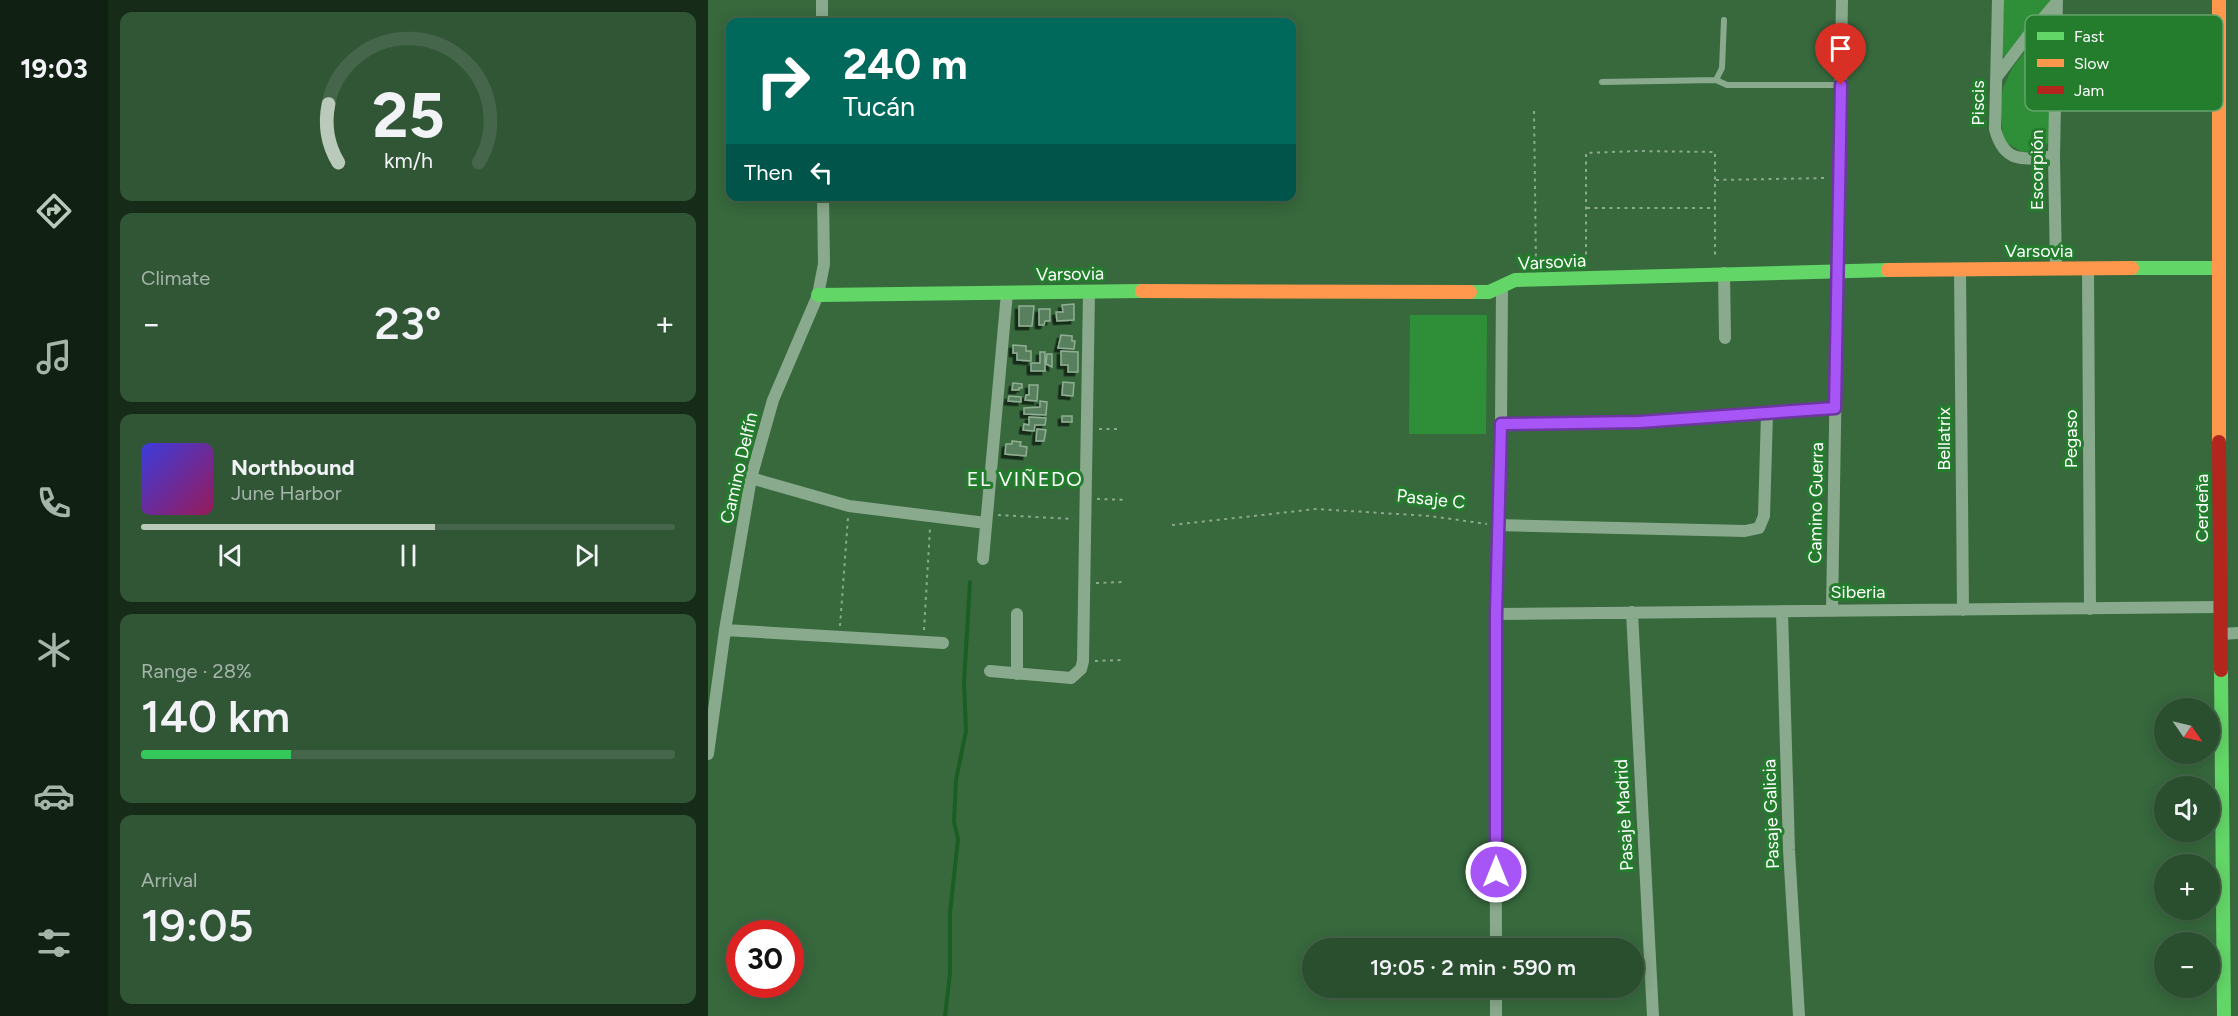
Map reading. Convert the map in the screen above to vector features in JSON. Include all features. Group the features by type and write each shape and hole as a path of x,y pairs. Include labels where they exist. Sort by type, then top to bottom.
{"street":[{"path":"822,0 822,18"},
{"name":"Camino Guerra","path":"1832,611 1842,0"},
{"name":"Piscis","path":"1998,0 1995,129 2001,146 2006,152 2020,159 2054,156"},
{"path":"2045,15 2056,2"},
{"path":"1996,78 2025,40"},
{"name":"Escorpión","path":"2055,111 2056,268"},
{"name":"Cerdeña","path":"2218,111 2224,1016"},
{"name":"Camino Delfín","path":"708,754 725,630 752,478 773,400 818,295 824,264 823,201"},
{"name":"Pegaso","path":"2088,268 2090,609"},
{"name":"Varsovia","path":"818,295 1489,292 1515,280 1720,273 1838,270 2218,268"},
{"name":"Bellatrix","path":"1960,269 1963,610"},
{"path":"1720,273 1725,338"},
{"path":"1496,938 1496,614 1502,286"},
{"path":"990,671 1071,678 1081,669 1083,661 1089,292"},
{"path":"982,560 1007,293"},
{"path":"1501,424 1639,422 1835,408"},
{"path":"1498,525 1745,531 1759,528 1764,516 1767,414"},
{"path":"752,478 849,506 931,516 986,519"},
{"name":"Siberia","path":"1496,614 2221,607"},
{"name":"Pasaje Galicia","path":"1782,610 1789,850 1799,1016"},
{"name":"Pasaje Madrid","path":"1632,612 1653,1016"},
{"path":"1017,614 1017,674"},
{"path":"725,630 943,643"},
{"path":"2221,634 2238,633"},
{"path":"1496,998 1496,1016"}],"lane":[{"path":"1716,80 1722,68 1724,20"},
{"path":"1602,82 1716,80 1727,85 1841,85"}],"path":[{"path":"1534,111 1536,265 1540,279"},
{"path":"1586,278 1586,153 1715,152 1715,208 1720,273"},
{"path":"1716,180 1839,178"},
{"path":"1587,208 1715,208"},
{"path":"1087,429 1120,429"},
{"path":"1086,499 1127,500"},
{"path":"840,637 849,506"},
{"name":"Pasaje C","path":"1172,525 1316,509 1430,516 1498,525"},
{"path":"923,642 931,516"},
{"path":"986,519 1085,519"},
{"path":"1084,584 1124,582"},
{"path":"1083,661 1121,660"}],"green space":[{"path":"2004,0 2051,0 2039,15 2025,15 2025,33 2005,58 2002,53"},
{"path":"2025,51 2025,111 2050,111 2049,142 2040,150 2022,152 2007,143 2003,137 2000,105 2003,88 2012,68"},
{"path":"1410,315 1487,315 1486,434 1409,434"}],"building":[{"path":"1074,304 1074,320 1057,321 1056,312 1063,312 1062,305"},
{"path":"1019,306 1034,306 1032,326 1019,326"},
{"path":"1039,309 1050,309 1050,321 1045,321 1044,325 1039,325"},
{"path":"1061,335 1072,336 1072,341 1075,341 1074,349 1058,348"},
{"path":"1013,345 1026,346 1026,351 1031,351 1031,361 1017,360 1017,353 1013,353"},
{"path":"1061,351 1078,352 1078,372 1068,372 1068,365 1061,365"},
{"path":"1040,352 1045,352 1045,371 1031,371 1031,363 1040,363"},
{"path":"1047,354 1052,354 1052,367 1046,364"},
{"path":"1063,382 1074,383 1073,396 1062,395"},
{"path":"1013,383 1022,384 1022,388 1012,390"},
{"path":"1029,385 1038,385 1037,401 1025,400 1026,395 1029,395"},
{"path":"1009,396 1021,397 1021,402 1008,401"},
{"path":"1040,401 1047,402 1046,415 1024,414 1024,408 1040,407"},
{"path":"1062,416 1072,416 1072,422 1062,422"},
{"path":"1029,417 1046,418 1045,425 1035,425 1034,431 1023,430 1024,424 1029,425"},
{"path":"1037,429 1046,430 1044,441 1036,441"},
{"path":"1012,441 1021,442 1020,446 1027,447 1026,456 1005,454 1006,444 1012,444"}],"waterway":[{"path":"945,1016 950,973 950,913 958,839 954,822 956,780 966,731 964,682 970,582"}],"traffic: fast":[{"path":"2132,268 2218,268"},
{"path":"1470,292 1489,292 1515,280 1888,270"},
{"path":"818,295 1142,291"},
{"path":"2221,670 2224,1016"}],"traffic: slow":[{"path":"2219,0 2219,15"},
{"path":"2219,111 2219,442"},
{"path":"1888,270 2132,268"},
{"path":"1142,291 1470,292"}],"traffic: jam":[{"path":"2219,442 2221,670"}],"district":[{"name":"EL VIÑEDO","path":"1025,479"}],"route":[{"path":"1496,872 1496,614 1501,424 1639,422 1835,408 1841,85"}]}
